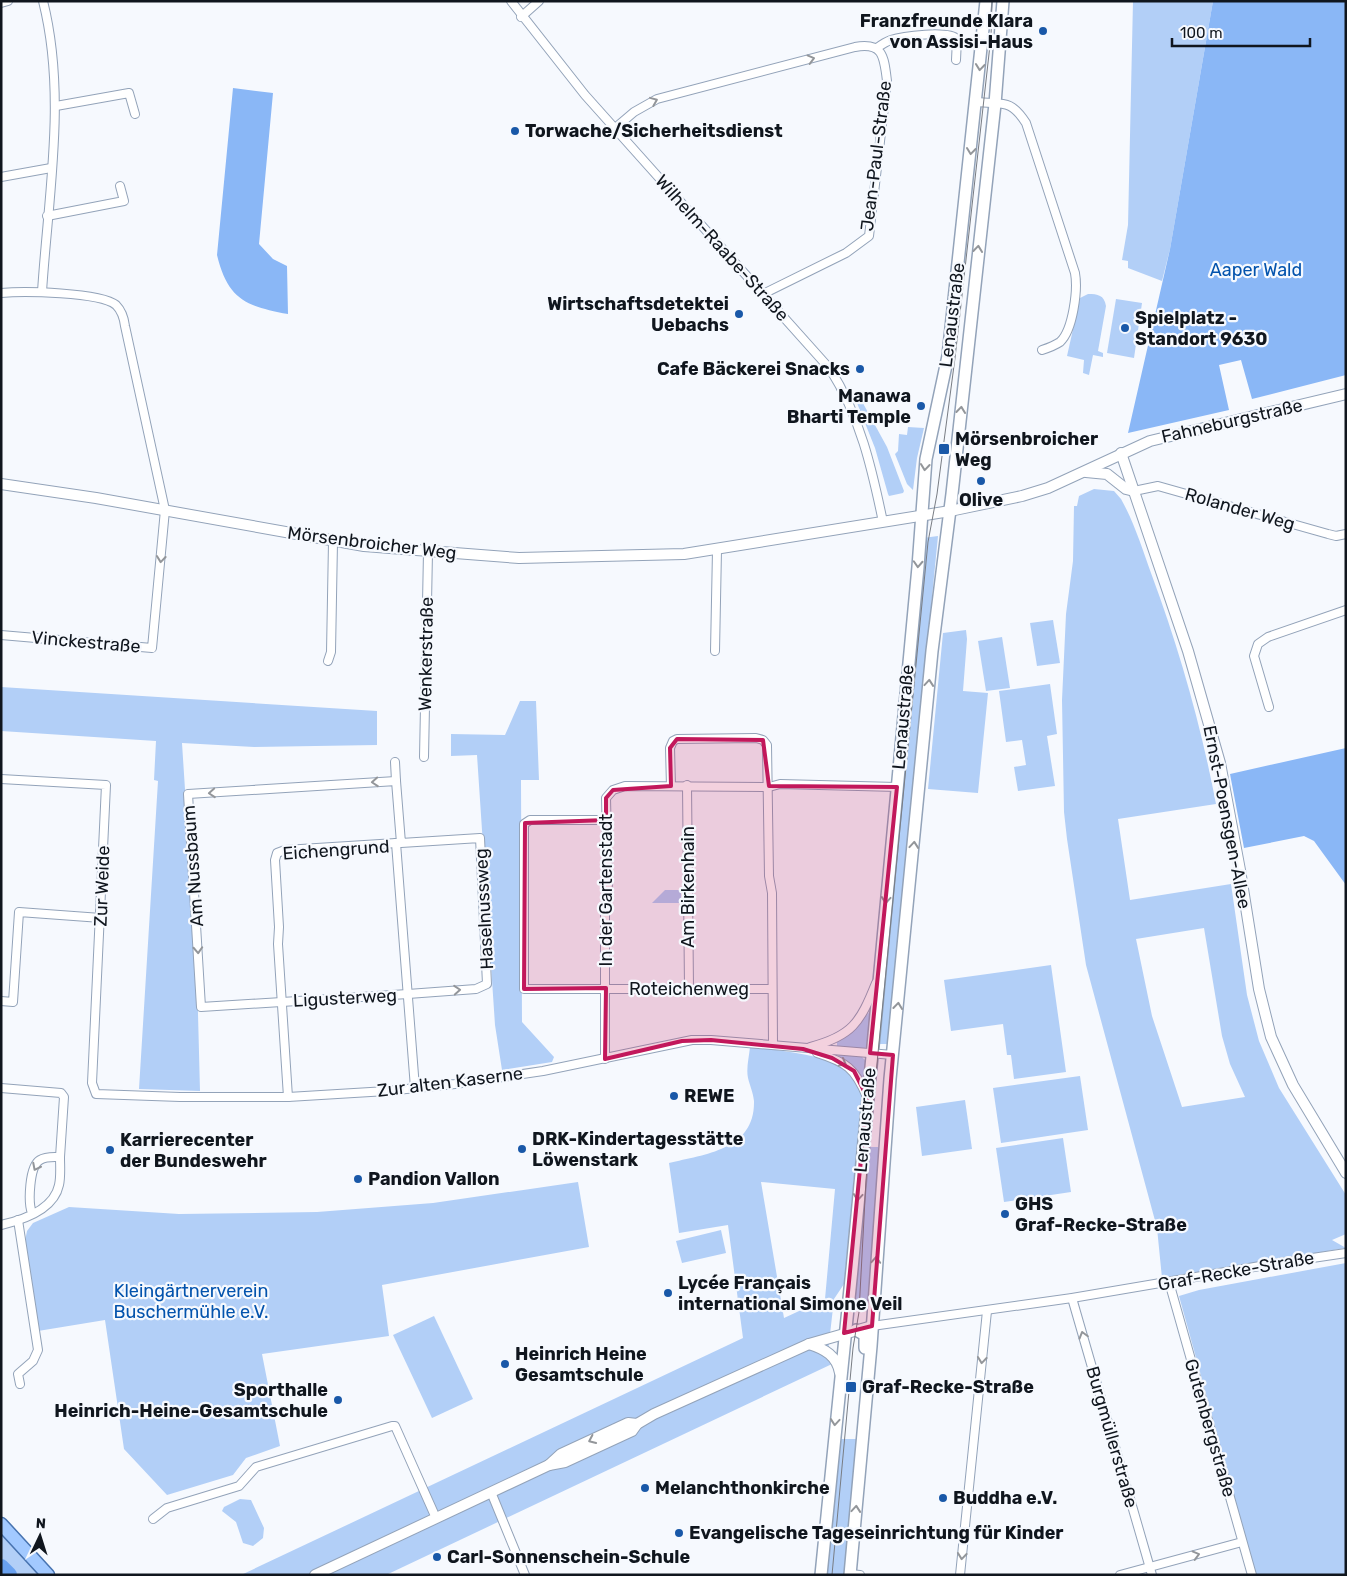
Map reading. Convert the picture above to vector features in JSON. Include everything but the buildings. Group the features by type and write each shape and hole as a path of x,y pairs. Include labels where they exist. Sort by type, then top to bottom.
{"main road":[{"name":"Lenaustraße","path":"821,1575 844,1333 852,1269 870,1053 918,567 920,516 926,459 948,356 977,102 986,1"},
{"name":"Lenaustraße","path":"868,1364 893,1055 932,651 950,511 995,104 1003,1"},
{"path":"854,1574 868,1364 865,1356 866,1337 863,1333 856,1330"},
{"path":"1,1524 48,1575"}],"street":[{"path":"1,3 8,1"},
{"path":"42,292 56,106 52,36 44,1"},
{"name":"Wilhelm-Raabe-Straße","path":"511,1 521,17 614,129 820,355 841,386 862,434 883,522"},
{"path":"521,17 539,1"},
{"path":"614,129 634,112 657,99 855,47 868,45 877,48 900,38 950,35 957,39 956,60"},
{"name":"Jean-Paul-Straße","path":"763,294 865,241 871,232 887,81 883,60 877,48"},
{"path":"56,106 129,93 135,114"},
{"path":"977,102 1009,104 1020,113 1026,123 1077,282 1072,315 1065,336 1054,346 1042,350"},
{"path":"1,177 51,168"},
{"path":"47,216 124,201 120,186"},
{"path":"1,293 42,292 106,300 115,304 123,316 166,510"},
{"name":"Fahneburgstraße","path":"1121,453 1162,438 1346,394"},
{"name":"Mörsenbroicher Weg","path":"1,484 166,510 333,542 428,552 519,558 684,554 950,511 1034,493 1065,482 1121,453"},
{"name":"Ernst-Poensgen-Allee","path":"1121,453 1191,659 1220,763 1259,989 1271,1037 1293,1085 1346,1173"},
{"path":"1085,472 1107,474 1126,489 1134,491"},
{"name":"Rolander Weg","path":"1134,491 1158,486 1328,534 1345,536"},
{"name":"Vinckestraße","path":"1,635 152,648 166,510"},
{"path":"328,661 331,652 333,542"},
{"path":"716,650 717,550"},
{"name":"Wenkerstraße","path":"424,757 428,552"},
{"path":"1270,707 1254,656 1258,644 1268,637 1346,610"},
{"path":"671,786 670,748 673,741 682,738 756,738 763,740 766,745 769,787 773,1045"},
{"path":"395,762 399,843"},
{"name":"Zur Weide","path":"1,779 106,785 92,1083 94,1092"},
{"name":"Am Nussbaum","path":"282,1002 201,1006 188,794 396,781"},
{"name":"In der Gartenstadt","path":"605,1059 605,914 608,884 606,798 613,790 625,786 769,787 780,784 897,787"},
{"name":"Am Birkenhain","path":"688,786 689,988"},
{"name":"Roteichenweg","path":"606,820 530,820 525,823 524,989 772,989"},
{"name":"Haselnussweg","path":"399,843 480,838 488,984 476,989 408,994"},
{"name":"Eichengrund","path":"288,1097 278,944 277,853 285,850 399,843 415,1088"},
{"path":"1,1001 13,1002 19,912 101,918"},
{"name":"Zur alten Kaserne","path":"803,1049 832,1041 844,1035 856,1024 867,1006 879,974"},
{"name":"Ligusterweg","path":"282,1002 408,994"},
{"name":"Zur alten Kaserne","path":"94,1092 99,1094 180,1097 288,1097 415,1088 490,1079 605,1059 692,1040 893,1055"},
{"name":"Zur alten Kaserne","path":"803,1049 832,1058 848,1066 860,1079 867,1097"},
{"path":"1,1088 61,1093 64,1097 59,1185 56,1194 45,1207 18,1220 1,1225"},
{"path":"32,1213 29,1205 33,1169 37,1162 46,1158 60,1157"},
{"path":"18,1220 38,1350 33,1361 18,1374 20,1384"},
{"name":"Graf-Recke-Straße","path":"315,1575 549,1465 561,1454 569,1450 628,1423 637,1424 808,1344 872,1326 1072,1298 1343,1252"},
{"name":"Gutenbergstraße","path":"1169,1282 1252,1575"},
{"name":"Burgmüllerstraße","path":"1072,1298 1151,1571"},
{"path":"960,1575 987,1311"},
{"path":"808,1344 830,1354 838,1364 840,1373"},
{"path":"153,1519 166,1508 239,1486 256,1467 392,1426 395,1426 436,1518"},
{"path":"492,1492 525,1575"},
{"path":"1120,1575 1151,1571 1242,1542"}],"highlighted area":[{"path":"677,739 763,740 769,786 897,787 870,1053 893,1055 872,1326 844,1333 867,1097 854,1071 832,1058 803,1049 711,1040 682,1041 605,1059 606,988 524,989 525,823 606,820 606,798 613,790 671,786 670,748"}],"green space":[{"path":"1133,1 1213,1 1170,249 1162,281 1128,268 1128,261 1122,260 1128,225"},
{"name":"Aaper Wald","path":"1213,1 1346,1 1346,375 1252,399 1241,360 1219,365 1229,410 1128,433 1170,249"},
{"path":"233,88 273,93 259,244 273,259 287,266 288,314 261,308 241,298 227,282 217,255"},
{"path":"1088,294 1100,296 1104,299 1106,306 1098,351 1103,353 1103,357 1093,355 1089,375 1083,373 1084,360 1067,356 1080,298"},
{"name":"Spielplatz - Standort 9630","path":"1116,299 1142,303 1134,358 1107,353"},
{"path":"859,396 887,447 904,491 903,493 889,496 888,494 875,448 855,398"},
{"path":"908,427 924,428 917,458 913,490 907,484 895,454 898,451 899,434 907,435"},
{"path":"1094,489 1114,491 1121,499 1130,517 1138,535 1180,658 1196,716 1216,804 1118,819 1130,900 1231,884 1247,995 1259,1041 1279,1088 1346,1195 1346,1234 1332,1240 1346,1248 1162,1278 1157,1228 1086,965 1064,812 1062,700 1066,614 1073,561 1074,506 1077,506 1079,496","holes":["1204,928 1222,1036 1230,1064 1245,1097 1182,1107 1152,1016 1136,939"]},
{"path":"938,536 888,1044 876,1044 923,538"},
{"path":"1053,620 1060,663 1037,666 1030,623"},
{"path":"966,630 963,691 988,693 978,793 928,789 943,633"},
{"path":"1002,637 1010,688 986,691 978,641"},
{"path":"1050,684 1057,734 1047,736 1055,786 1018,791 1014,767 1026,765 1022,740 1006,742 999,691"},
{"path":"1,687 377,711 377,745 254,747 182,743 197,975 200,1091 139,1089 158,781 154,780 156,741 1,731"},
{"path":"520,701 536,701 539,780 521,780 522,1022 554,1057 552,1062 502,1070 495,1025 477,755 451,756 451,734 505,735"},
{"path":"1346,748 1346,885 1314,841 1304,836 1244,848 1230,774"},
{"path":"665,890 681,890 681,903 652,903"},
{"path":"1051,965 1066,1072 1014,1079 1011,1055 1007,1055 1003,1024 951,1031 944,980"},
{"path":"871,1010 868,1047 861,1049 837,1047 837,1042 855,1029"},
{"path":"750,1047 805,1054 834,1062 853,1074 862,1091 844,1284 834,1299 828,1352 832,1364 386,1575 241,1575 743,1338 728,1225 679,1233 669,1163 725,1147 737,1140 746,1130 752,1117 754,1101 747,1074","holes":["761,1182 835,1189 825,1299 784,1318"]},
{"path":"839,1053 862,1057 866,1061 865,1081 858,1072 838,1055"},
{"path":"1080,1076 1088,1130 1001,1143 993,1088"},
{"path":"965,1100 972,1149 922,1156 916,1107"},
{"path":"1063,1138 1071,1192 1004,1202 996,1148"},
{"path":"866,1147 878,1147 869,1310 854,1309"},
{"name":"Kleingärtnerverein Buschermühle e.V.","path":"578,1182 589,1247 382,1285 389,1336 262,1354 280,1446 246,1458 233,1475 167,1495 124,1449 105,1320 38,1331 25,1241 27,1231 33,1223 69,1207 179,1214 317,1212 433,1203"},
{"path":"721,1230 726,1253 682,1263 676,1241"},
{"path":"1346,1263 1346,1575 1256,1575 1179,1296 1199,1290"},
{"path":"434,1316 473,1399 432,1418 393,1335"},
{"path":"838,1439 856,1439 857,1444 844,1575 825,1575"},
{"path":"240,1499 251,1500 264,1528 263,1538 253,1546 243,1543 236,1522 222,1511 224,1507"},
{"path":"1,1527 45,1575 1,1575"}],"waterway":[{"path":"1,1567 9,1575"}],"tram line":[{"path":"832,1575 853,1348 859,1312 866,1180 928,542 937,494 955,358 991,36 992,1"}],"place":[{"name":"Franzfreunde Klara von Assisi-Haus","path":"1043,31"},
{"name":"Torwache/Sicherheitsdienst","path":"515,131"},
{"name":"Wirtschaftsdetektei Uebachs","path":"739,314"},
{"name":"Spielplatz - Standort 9630","path":"1125,328"},
{"name":"Cafe Bäckerei Snacks","path":"860,369"},
{"name":"Manawa Bharti Temple","path":"921,406"},
{"name":"Mörsenbroicher Weg","path":"944,449"},
{"name":"Olive","path":"981,481"},
{"name":"REWE","path":"674,1096"},
{"name":"DRK-Kindertagesstätte Löwenstark","path":"522,1149"},
{"name":"Karrierecenter der Bundeswehr","path":"110,1150"},
{"name":"Pandion Vallon","path":"358,1179"},
{"name":"GHS Graf-Recke-Straße","path":"1005,1214"},
{"name":"Lycée Français international Simone Veil","path":"668,1293"},
{"name":"Heinrich Heine Gesamtschule","path":"505,1364"},
{"name":"Graf-Recke-Straße","path":"851,1387"},
{"name":"Sporthalle Heinrich-Heine-Gesamtschule","path":"338,1400"},
{"name":"Melanchthonkirche","path":"645,1488"},
{"name":"Buddha e.V.","path":"943,1498"},
{"name":"Evangelische Tageseinrichtung für Kinder","path":"679,1533"},
{"name":"Carl-Sonnenschein-Schule","path":"437,1557"}]}
